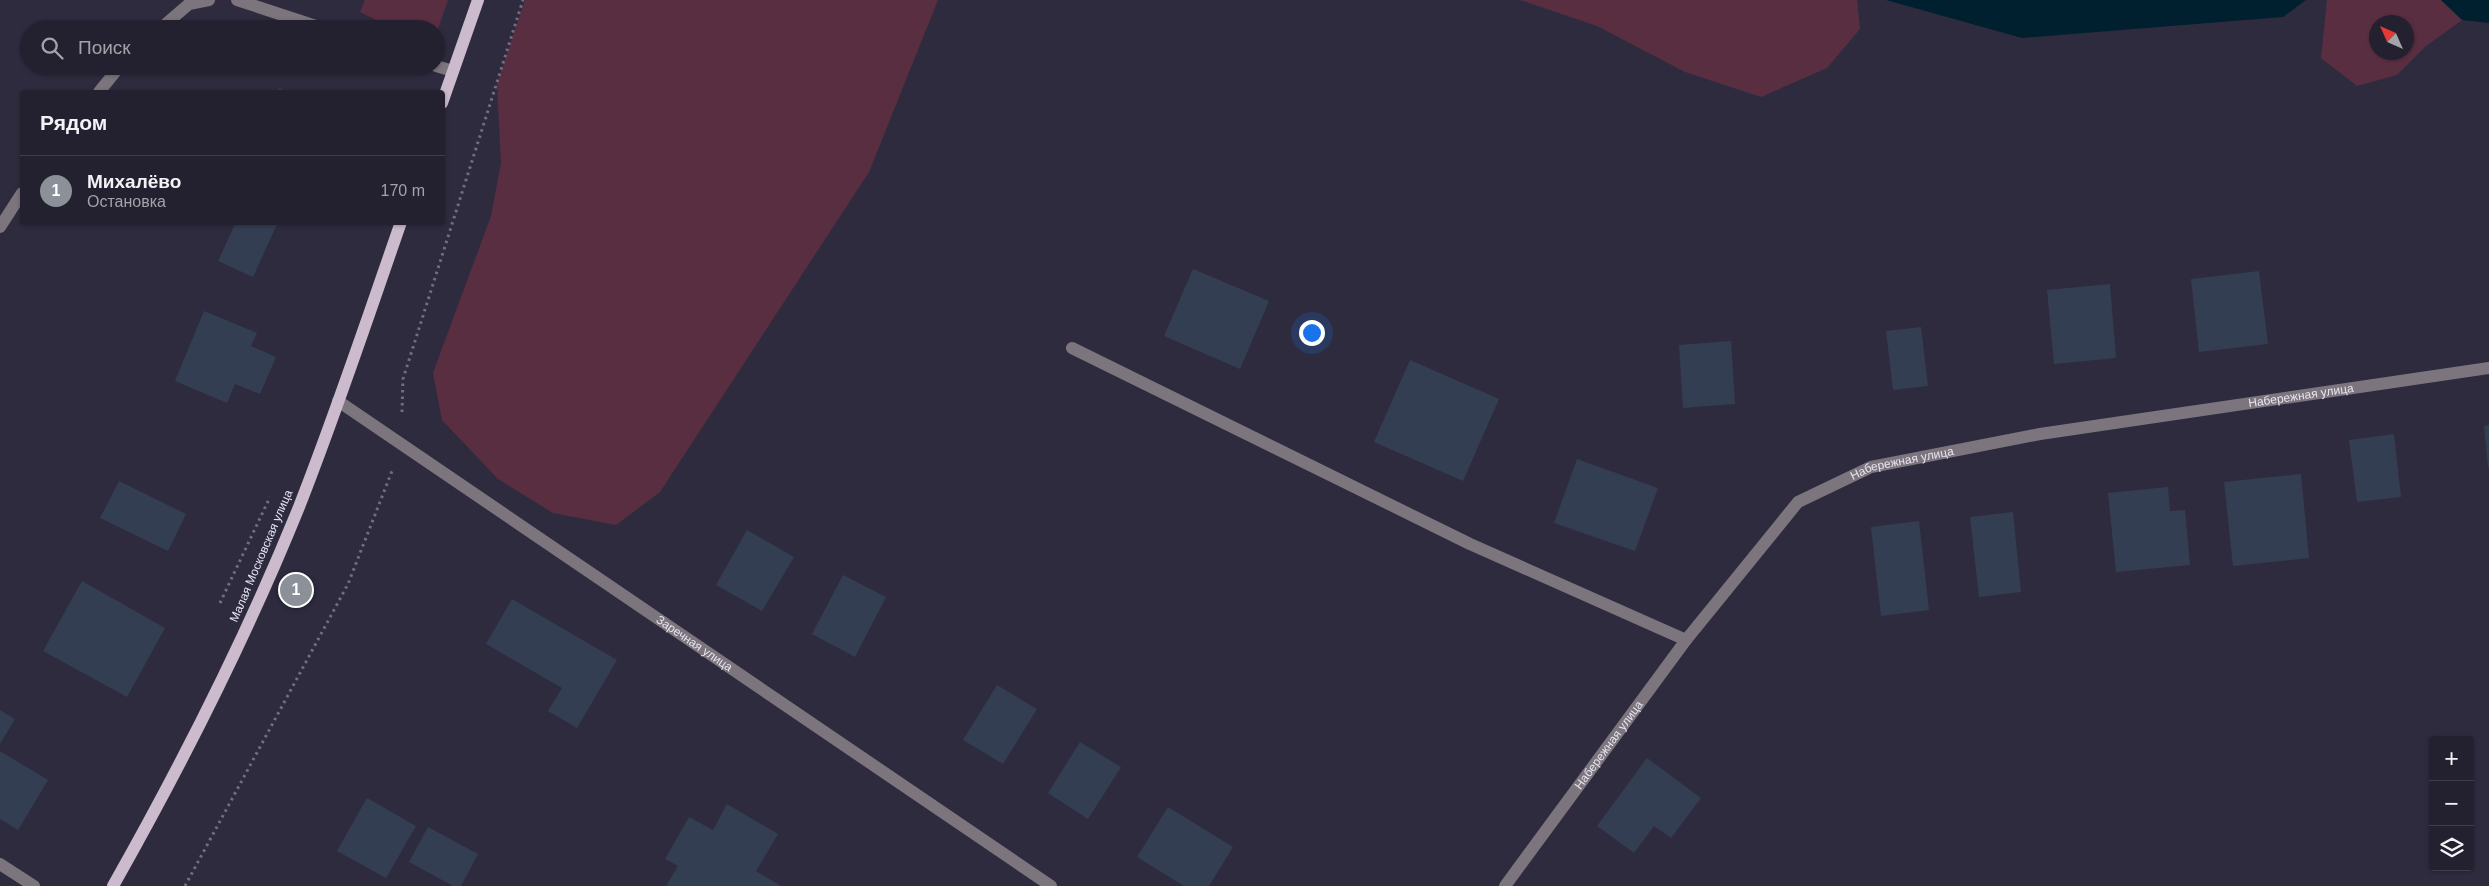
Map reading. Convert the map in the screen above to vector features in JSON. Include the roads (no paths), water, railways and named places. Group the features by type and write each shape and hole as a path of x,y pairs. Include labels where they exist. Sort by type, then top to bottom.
{"main road":[{"path":"445,95 478,0"},
{"name":"Малая Московская улица","path":"113,886 161,800 247,626 298,507 338,401 400,225"}],"street":[{"path":"170,20 189,4 209,0"},
{"path":"238,0 298,20"},
{"path":"445,69 453,72"},
{"path":"101,90 113,75"},
{"path":"0,227 20,196"},
{"path":"1072,348 1470,544 1686,640"},
{"name":"Набережная улица","path":"1505,886 1686,640 1798,502 1871,467 2040,434 2489,368"},
{"name":"Заречная улица","path":"338,401 1051,886"},
{"path":"0,864 34,886"}],"water":[{"path":"1886,0 2306,0 2283,17 2022,38"},
{"path":"2441,0 2489,0 2489,23 2462,20"}],"place":[{"name":"Михалёво","path":"296,590"}]}
